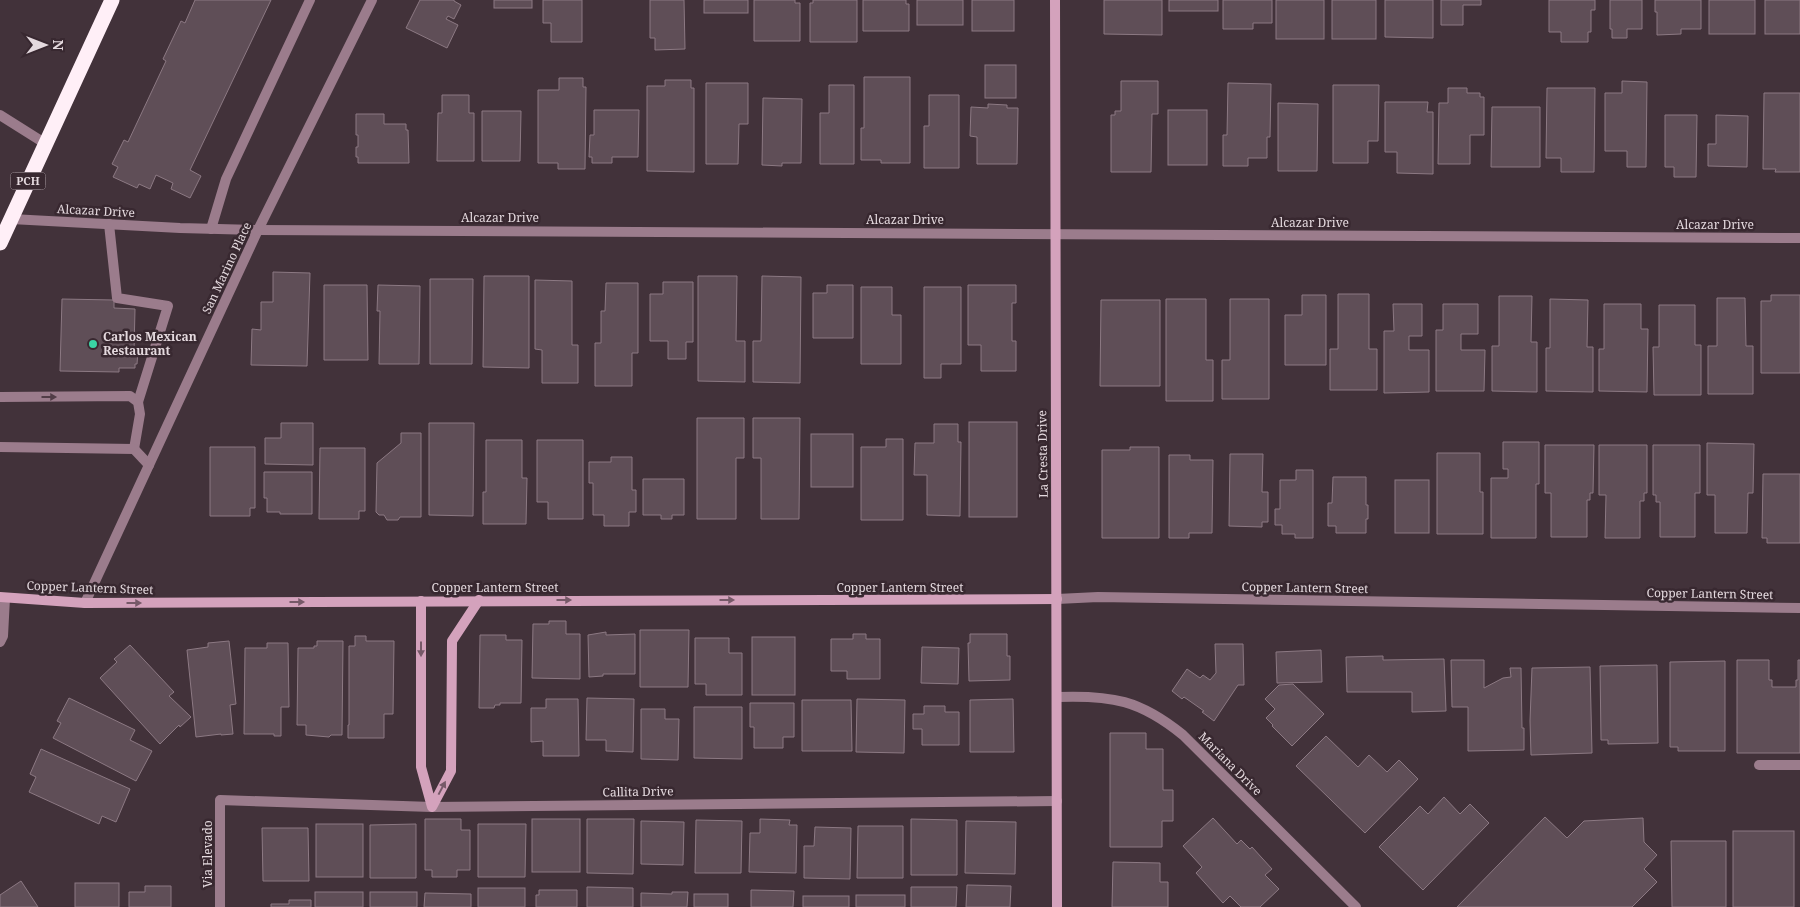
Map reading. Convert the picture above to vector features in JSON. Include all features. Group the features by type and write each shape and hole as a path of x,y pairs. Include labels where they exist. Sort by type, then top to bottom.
{"highway":[{"name":"PCH","path":"0,243 112,0"}],"street":[{"path":"211,228 226,180 310,0"},
{"name":"San Marino Place","path":"85,603 258,230 372,0"},
{"name":"La Cresta Drive","path":"1054,0 1057,907"},
{"path":"0,115 46,144"},
{"name":"Alcazar Drive","path":"11,219 258,230 1800,238"},
{"path":"110,224 117,298 168,306 138,402 140,414 134,448"},
{"path":"0,397 130,396 138,402"},
{"path":"0,448 134,448 149,465"},
{"path":"0,642 3,636 3,597"},
{"name":"Copper Lantern Street","path":"3,597 85,603 1057,599 1098,597 1800,608"},
{"path":"432,807 451,771 452,641 479,600"},
{"path":"421,601 421,767 432,807"},
{"name":"Mariana Drive","path":"1057,697 1090,696 1113,699 1140,706 1163,719 1183,735 1356,907"},
{"path":"1759,765 1800,765"},
{"name":"Callita Drive","path":"220,800 432,807 1057,801"},
{"name":"Via Elevado","path":"220,800 220,907"}],"building":[{"path":"195,0 271,0 190,170 201,176 190,198 171,189 173,183 156,175 150,189 139,184 137,188 113,177 118,167 112,164 124,140 128,142 166,61 163,59 181,21 185,23"},
{"path":"420,0 454,0 461,5 454,19 448,16 446,19 458,25 447,48 406,28"},
{"path":"494,0 532,0 532,8 494,8"},
{"path":"543,0 582,0 582,42 551,42 551,23 543,23"},
{"path":"650,0 684,0 685,49 655,50 655,38 650,38"},
{"path":"704,0 748,0 748,13 704,13"},
{"path":"754,0 795,0 795,3 800,3 800,41 754,41"},
{"path":"813,0 857,0 857,42 810,42 810,3 813,3"},
{"path":"863,0 906,0 906,4 909,4 909,31 863,31"},
{"path":"917,0 963,0 963,25 917,25"},
{"path":"972,0 1014,0 1014,31 972,31"},
{"path":"1104,0 1162,0 1162,35 1104,34"},
{"path":"1169,0 1218,0 1218,11 1169,11"},
{"path":"1223,0 1272,0 1272,23 1253,23 1253,29 1223,29"},
{"path":"1276,0 1324,0 1324,39 1276,39"},
{"path":"1332,0 1376,0 1376,39 1332,39"},
{"path":"1385,0 1433,0 1433,38 1385,37"},
{"path":"1441,0 1481,0 1481,5 1463,5 1463,25 1441,25"},
{"path":"1549,0 1595,0 1595,10 1591,10 1591,32 1588,32 1588,42 1561,42 1561,32 1549,32"},
{"path":"1610,0 1642,0 1642,29 1627,29 1627,38 1612,38 1612,29 1610,29"},
{"path":"1655,0 1701,0 1701,29 1681,29 1681,34 1657,35"},
{"path":"1709,0 1755,0 1755,34 1709,34"},
{"path":"1765,0 1800,0 1800,34 1765,34"},
{"path":"985,65 1016,65 1016,98 985,98"},
{"path":"864,77 910,77 910,163 881,163 881,160 861,160 861,128 864,128"},
{"path":"559,78 583,78 583,87 586,87 585,169 558,169 558,163 538,163 538,90 559,90"},
{"path":"665,80 691,80 691,88 694,88 694,172 647,171 647,86 665,86"},
{"path":"1121,81 1158,81 1158,114 1152,114 1151,172 1111,172 1111,115 1115,115 1115,111 1121,111"},
{"path":"1622,81 1647,82 1646,167 1627,167 1627,151 1605,151 1605,93 1622,93"},
{"path":"706,83 748,83 748,124 739,124 738,164 706,164"},
{"path":"1228,83 1271,84 1270,137 1267,137 1267,158 1248,158 1248,166 1223,166 1223,135 1227,135"},
{"path":"829,85 854,85 854,164 820,164 820,113 829,113"},
{"path":"1333,85 1379,85 1378,141 1368,141 1368,163 1333,163"},
{"path":"1448,88 1467,88 1467,93 1480,93 1480,97 1484,97 1484,135 1470,135 1470,164 1438,164 1439,103 1448,103"},
{"path":"1547,88 1595,88 1594,172 1561,172 1561,158 1546,158"},
{"path":"1764,93 1800,93 1800,172 1775,172 1776,169 1763,169"},
{"path":"442,95 469,95 469,113 474,113 474,161 437,161 438,113 442,113"},
{"path":"929,95 959,95 959,168 924,168 924,126 929,126"},
{"path":"763,98 802,99 801,163 782,163 782,166 762,165"},
{"path":"1385,102 1428,102 1427,112 1433,112 1433,174 1397,173 1397,152 1385,152"},
{"path":"1278,103 1318,104 1317,171 1278,171"},
{"path":"988,104 1007,105 1007,108 1018,108 1017,164 977,164 977,137 970,136 971,107 988,108"},
{"path":"1492,107 1540,107 1540,167 1491,167"},
{"path":"594,110 639,110 638,157 612,157 612,163 592,163 592,157 589,157 590,135 594,135"},
{"path":"1168,110 1207,110 1207,165 1168,165"},
{"path":"482,111 521,111 520,161 482,161"},
{"path":"356,114 384,114 384,124 406,124 406,130 408,130 409,163 358,163 358,157 356,157 358,135 356,135"},
{"path":"1665,115 1697,115 1696,177 1674,177 1674,167 1665,167"},
{"path":"1716,115 1748,116 1747,167 1708,166 1708,144 1716,144"},
{"path":"273,272 310,273 307,366 251,365 252,329 261,330 261,302 273,302"},
{"path":"484,276 529,276 529,368 483,367"},
{"path":"698,276 737,276 736,341 745,341 745,382 698,381"},
{"path":"762,276 801,277 800,383 753,382 753,341 761,341"},
{"path":"430,279 473,279 472,364 430,364"},
{"path":"535,280 572,281 572,345 578,345 578,383 542,383 542,350 535,349"},
{"path":"663,282 693,282 693,342 686,342 686,359 668,359 668,341 650,341 650,294 663,294"},
{"path":"606,283 638,283 638,353 632,353 632,386 595,386 595,343 601,343 601,311 605,311"},
{"path":"324,285 367,285 368,360 324,360"},
{"path":"378,285 420,286 419,364 379,364 380,311 377,311"},
{"path":"827,285 853,285 853,338 813,338 813,293 827,293"},
{"path":"968,285 1016,285 1016,303 1012,303 1012,341 1016,341 1016,371 981,371 981,345 968,345"},
{"path":"861,287 892,287 892,315 901,315 901,364 861,364"},
{"path":"924,287 961,287 961,364 941,364 941,378 924,378"},
{"path":"1338,294 1369,294 1369,349 1377,349 1377,390 1330,390 1330,349 1338,349"},
{"path":"1302,295 1326,295 1326,365 1285,365 1285,315 1302,315"},
{"path":"1771,295 1800,295 1800,373 1761,373 1761,301 1771,301"},
{"path":"1499,296 1532,296 1531,342 1537,342 1537,392 1492,391 1492,346 1499,346"},
{"path":"1717,298 1745,298 1746,346 1753,346 1753,394 1708,394 1708,346 1717,346"},
{"path":"62,299 114,300 114,308 135,309 134,351 138,351 135,368 119,368 119,372 60,371"},
{"path":"1166,299 1206,299 1206,360 1213,360 1213,401 1166,401"},
{"path":"1230,299 1269,299 1269,399 1222,399 1222,360 1230,360"},
{"path":"1550,299 1588,300 1587,347 1593,347 1593,392 1546,391 1546,348 1550,348"},
{"path":"1101,300 1160,300 1160,386 1100,386"},
{"path":"1393,304 1422,304 1422,336 1409,336 1409,350 1429,350 1429,392 1384,393 1384,331 1394,331"},
{"path":"1443,304 1478,304 1478,334 1461,334 1461,350 1485,350 1484,391 1436,391 1436,330 1443,330"},
{"path":"1604,304 1641,304 1641,329 1648,329 1647,392 1599,391 1599,349 1604,349"},
{"path":"1659,305 1695,305 1695,345 1701,345 1701,395 1654,395 1653,347 1659,347"},
{"path":"697,418 744,418 744,458 736,458 736,519 697,519"},
{"path":"753,418 800,418 799,519 761,519 761,458 753,458"},
{"path":"969,422 1017,422 1017,517 969,517"},
{"path":"281,423 313,423 313,465 265,464 265,438 281,438"},
{"path":"429,423 474,423 473,516 429,515"},
{"path":"934,424 958,424 958,442 961,442 960,516 927,515 927,475 914,475 915,443 934,443"},
{"path":"401,433 421,433 421,517 400,517 398,520 387,520 384,515 379,515 376,512 377,463 401,443"},
{"path":"811,434 853,434 853,487 811,487"},
{"path":"886,439 903,439 903,520 861,520 861,447 886,447"},
{"path":"486,440 522,440 522,478 527,478 526,524 483,524 483,492 486,492"},
{"path":"537,440 583,440 583,519 548,519 548,502 537,502"},
{"path":"1503,442 1539,442 1539,484 1536,484 1536,538 1491,538 1491,478 1508,478 1508,469 1503,469"},
{"path":"1707,443 1754,444 1753,493 1748,493 1747,533 1715,533 1715,495 1707,495"},
{"path":"1545,445 1594,445 1593,493 1590,493 1590,500 1587,500 1587,537 1551,537 1551,493 1545,493"},
{"path":"1599,445 1647,445 1647,493 1644,493 1644,501 1640,501 1640,538 1605,538 1606,495 1599,495"},
{"path":"1653,445 1700,445 1700,493 1695,493 1695,537 1660,537 1660,502 1656,502 1656,495 1653,495"},
{"path":"210,447 255,447 255,508 250,508 250,516 210,516"},
{"path":"1130,447 1159,447 1159,538 1102,538 1102,450 1130,450"},
{"path":"320,448 365,448 365,511 359,511 359,519 319,519"},
{"path":"1437,453 1480,453 1480,492 1483,492 1483,534 1437,534"},
{"path":"1230,454 1263,454 1262,492 1268,492 1268,522 1262,522 1262,527 1229,526"},
{"path":"1169,455 1190,455 1190,460 1213,460 1212,533 1189,533 1189,538 1169,538"},
{"path":"611,457 632,457 632,490 636,490 636,512 629,512 629,526 604,526 604,515 593,515 593,483 589,483 589,462 611,462"},
{"path":"1296,470 1313,470 1313,538 1295,538 1295,534 1282,534 1282,525 1275,525 1275,509 1280,509 1280,480 1296,480"},
{"path":"264,472 312,472 312,514 267,512 267,498 264,498"},
{"path":"1763,474 1800,474 1800,543 1767,543 1767,538 1762,538"},
{"path":"1333,477 1366,477 1368,519 1366,519 1366,533 1336,533 1336,526 1328,526 1328,503 1332,503"},
{"path":"643,479 684,479 684,515 672,515 672,519 661,519 661,515 643,515"},
{"path":"1395,480 1429,480 1429,533 1395,533"},
{"path":"549,621 566,621 566,634 580,634 580,679 532,678 533,624 549,624"},
{"path":"640,630 689,630 688,687 640,687"},
{"path":"606,632 606,635 635,634 635,674 603,674 603,676 589,677 588,635"},
{"path":"853,634 866,634 866,639 880,639 880,679 847,679 847,671 831,671 831,639 853,639"},
{"path":"970,634 1007,634 1007,656 1010,656 1010,680 969,681 968,643 970,643"},
{"path":"480,635 506,635 506,640 522,640 521,703 500,703 500,705 495,705 494,708 479,708"},
{"path":"355,636 366,636 366,641 394,641 393,714 384,714 384,738 348,738 349,646 355,646"},
{"path":"752,637 795,637 795,695 752,695"},
{"path":"695,638 729,638 729,653 742,653 742,695 706,695 706,684 695,684"},
{"path":"229,641 236,704 230,705 233,734 196,737 187,650 208,647 208,643"},
{"path":"317,641 343,641 342,735 331,735 329,737 306,735 306,725 297,725 298,648 314,648 314,646 317,646"},
{"path":"267,643 288,643 289,707 281,707 281,736 274,736 274,734 244,734 245,648 267,648"},
{"path":"1215,644 1243,644 1244,685 1238,685 1214,721 1202,712 1204,711 1172,691 1187,669 1200,678 1203,675 1210,680 1216,673"},
{"path":"130,645 174,692 169,696 191,717 180,727 179,725 160,744 100,678 117,662 114,659"},
{"path":"922,647 959,648 958,684 921,683"},
{"path":"1321,650 1322,682 1277,683 1276,652"},
{"path":"1383,656 1383,660 1444,659 1446,711 1412,712 1412,692 1347,692 1346,657"},
{"path":"1451,660 1484,660 1484,688 1503,678 1511,677 1510,668 1521,668 1524,750 1468,751 1468,707 1452,707"},
{"path":"1737,660 1769,660 1769,680 1772,680 1772,687 1796,687 1798,660 1800,660 1800,753 1737,753"},
{"path":"1725,661 1725,751 1678,751 1678,747 1670,747 1670,662"},
{"path":"1657,665 1658,743 1608,744 1608,740 1601,740 1600,666"},
{"path":"1590,667 1592,753 1531,755 1532,668"},
{"path":"1293,684 1324,714 1292,746 1266,718 1275,709 1265,699 1279,685"},
{"path":"69,698 135,730 130,740 152,751 136,781 53,738 61,723 57,721"},
{"path":"587,698 634,699 633,752 606,751 606,740 586,740"},
{"path":"546,699 578,699 579,756 543,756 543,741 531,742 531,708 546,708"},
{"path":"857,699 905,700 904,753 856,752"},
{"path":"1013,699 1014,752 970,752 970,700"},
{"path":"802,700 851,700 852,751 802,751"},
{"path":"750,703 794,703 794,737 783,737 783,748 754,748 754,727 750,727"},
{"path":"924,706 945,706 945,712 959,712 959,745 922,745 922,729 913,729 913,714 924,714"},
{"path":"694,707 742,707 742,759 694,758"},
{"path":"641,709 665,709 665,719 679,719 678,760 641,759"},
{"path":"1110,733 1146,733 1146,749 1163,749 1163,790 1173,790 1173,821 1162,821 1162,847 1110,847"},
{"path":"1326,736 1358,767 1369,755 1387,772 1399,760 1418,779 1365,833 1296,766"},
{"path":"41,749 130,789 116,822 102,816 99,824 29,792 36,777 30,774"},
{"path":"1444,797 1460,814 1470,804 1489,823 1423,890 1379,847 1420,806 1428,814"},
{"path":"1545,817 1567,838 1584,821 1643,818 1644,842 1657,855 1644,869 1657,882 1632,907 1457,907"},
{"path":"1213,818 1237,844 1241,840 1250,849 1252,847 1272,869 1265,875 1279,889 1260,907 1241,907 1230,896 1223,903 1196,873 1202,867 1183,846"},
{"path":"425,819 461,819 461,830 470,830 470,870 457,870 457,877 432,877 432,870 425,870"},
{"path":"532,819 580,819 580,872 532,872"},
{"path":"587,819 634,819 633,874 587,873"},
{"path":"760,819 790,820 789,825 797,825 796,873 749,872 750,833 760,833"},
{"path":"911,819 957,820 957,875 911,875"},
{"path":"696,820 742,821 741,873 695,873"},
{"path":"641,821 684,822 683,865 641,864"},
{"path":"966,821 1016,822 1015,874 965,873"},
{"path":"316,824 363,824 363,877 316,877"},
{"path":"416,824 416,878 370,878 370,825"},
{"path":"478,824 526,824 525,877 478,877"},
{"path":"858,826 903,826 903,878 857,878"},
{"path":"815,827 851,828 850,879 804,878 804,846 814,846"},
{"path":"262,828 308,828 309,881 263,881"},
{"path":"1733,831 1794,831 1794,907 1733,907"},
{"path":"1671,841 1726,841 1726,907 1672,907"},
{"path":"1113,862 1160,863 1160,882 1168,882 1168,907 1112,907"},
{"path":"21,881 38,907 0,907 0,895"},
{"path":"75,883 119,883 119,907 75,907"},
{"path":"967,885 1011,886 1010,907 966,907"},
{"path":"145,886 171,886 171,907 129,907 129,892 145,892"},
{"path":"587,887 633,888 633,907 587,907"},
{"path":"911,887 957,887 956,907 911,907"},
{"path":"478,888 525,888 525,907 478,907"},
{"path":"539,890 577,890 577,907 536,907 536,895 539,895"},
{"path":"751,890 794,891 793,907 751,907"},
{"path":"315,892 363,892 363,907 315,907"},
{"path":"370,892 417,892 417,907 370,907"},
{"path":"672,892 688,892 687,907 641,907 641,893 672,894"},
{"path":"425,893 471,894 471,907 424,907"},
{"path":"694,894 728,894 728,907 694,907"},
{"path":"856,895 905,895 905,907 856,907"},
{"path":"803,896 849,896 849,907 803,907"},
{"path":"289,900 311,900 311,907 271,907 271,904 289,904"}],"place":[{"name":"Carlos Mexican Restaurant","path":"93,344"}]}
